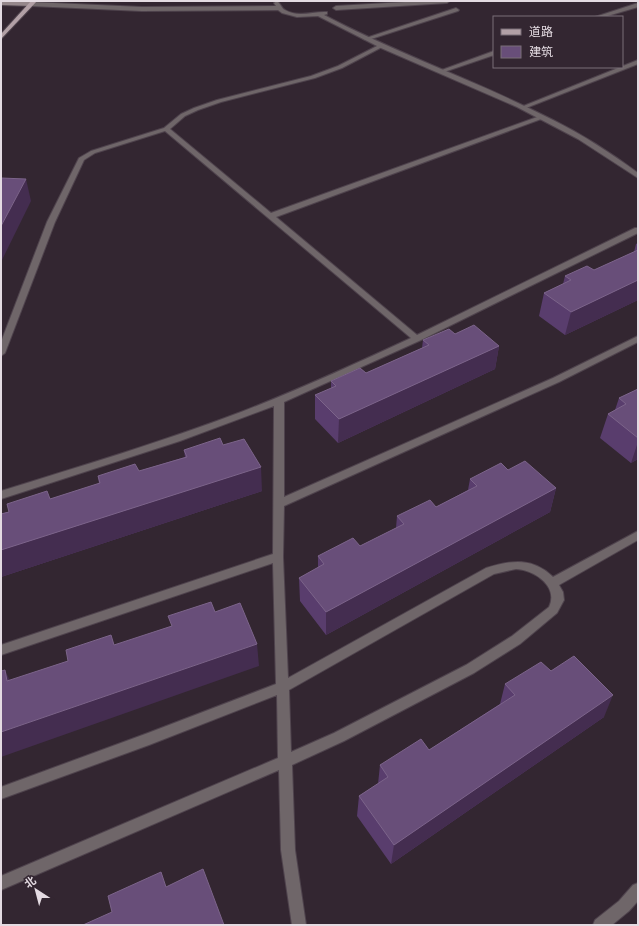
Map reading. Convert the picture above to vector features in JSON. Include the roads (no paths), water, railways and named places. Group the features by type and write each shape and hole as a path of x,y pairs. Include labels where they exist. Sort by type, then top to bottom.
{"main road":[{"path":"1,3 33,2"},
{"path":"1,37 33,2"}],"street":[{"path":"277,1 276,5 278,8"},
{"path":"336,8 338,1 350,1"},
{"path":"33,2 142,9 278,8 295,14 319,14 336,8 447,1"},
{"path":"601,16 638,5"},
{"path":"366,39 456,10"},
{"path":"319,14 381,46 524,107 584,140 638,176"},
{"path":"1,352 51,222 81,159 93,152 166,128 183,115 196,109 219,101 313,77 340,68 381,46"},
{"path":"442,71 493,53"},
{"path":"623,68 638,62"},
{"path":"524,107 623,68"},
{"path":"271,216 542,117"},
{"path":"166,128 416,338"},
{"path":"1,495 182,436 279,400 416,338 638,230"},
{"path":"278,504 556,380 638,339"},
{"path":"279,400 278,556 288,850 299,925"},
{"path":"552,584 638,535"},
{"path":"1,650 278,556"},
{"path":"1,793 149,739 283,687 490,572 507,565 520,564 534,568 546,577 557,592 558,600 553,610 516,640 470,669 339,737 285,762 1,883"},
{"path":"600,925 624,906 638,890"}]}
